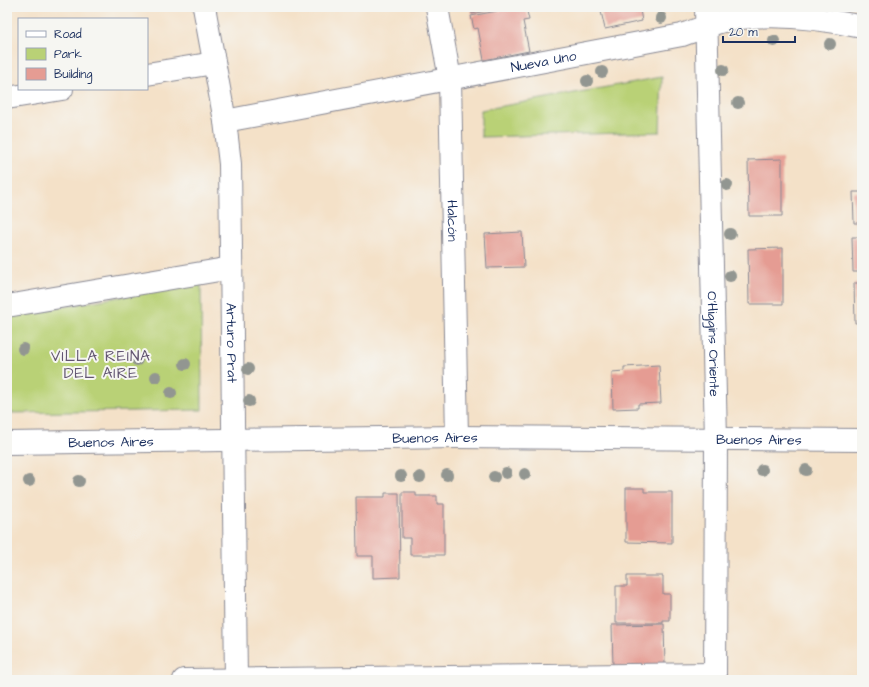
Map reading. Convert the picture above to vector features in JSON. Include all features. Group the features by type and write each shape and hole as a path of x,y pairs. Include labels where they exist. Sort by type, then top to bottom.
{"street":[{"name":"Arturo Prat","path":"204,7 225,121 230,164 236,680"},
{"name":"Halcón","path":"437,7 450,80 457,437"},
{"name":"Nueva Uno","path":"225,121 450,80 682,35 706,17 727,20 770,17 801,18 862,27"},
{"name":"O'Higgins Oriente","path":"706,17 716,440 715,677"},
{"path":"148,74 214,63"},
{"path":"7,98 56,90"},
{"path":"7,306 231,268"},
{"name":"Buenos Aires","path":"7,443 457,437 862,440"},
{"path":"184,680 715,677"}],"green space":[{"path":"662,77 660,132 481,137 481,110"},
{"path":"201,283 202,410 7,413 7,316"}],"building":[{"path":"470,7 499,7 499,8 472,14"},
{"path":"518,7 526,7 529,20 523,21 529,51 484,60 478,28 474,29 471,16"},
{"path":"600,7 645,7 646,10 640,10 642,21 605,29"},
{"path":"782,159 782,216 749,216 748,160"},
{"path":"853,192 862,192 862,223 854,223"},
{"path":"522,232 524,267 487,268 485,234"},
{"path":"852,237 862,237 862,272 853,272"},
{"path":"783,248 783,304 749,304 748,249"},
{"path":"854,283 862,283 862,322 855,323"},
{"path":"659,365 661,403 638,404 638,408 613,409 612,372 624,371 624,367"},
{"path":"626,488 644,488 644,492 672,492 672,543 626,542"},
{"path":"402,492 416,492 416,496 437,496 437,504 444,504 444,555 410,555 410,538 402,538"},
{"path":"385,493 399,493 400,577 373,578 373,556 357,556 356,497 385,497"},
{"path":"627,576 663,576 663,594 670,594 670,621 663,621 663,623 616,623 616,586 627,586"},
{"path":"664,624 665,666 613,667 612,625"}],"district":[{"name":"VILLA REINA DEL AIRE","path":"101,364"}]}
